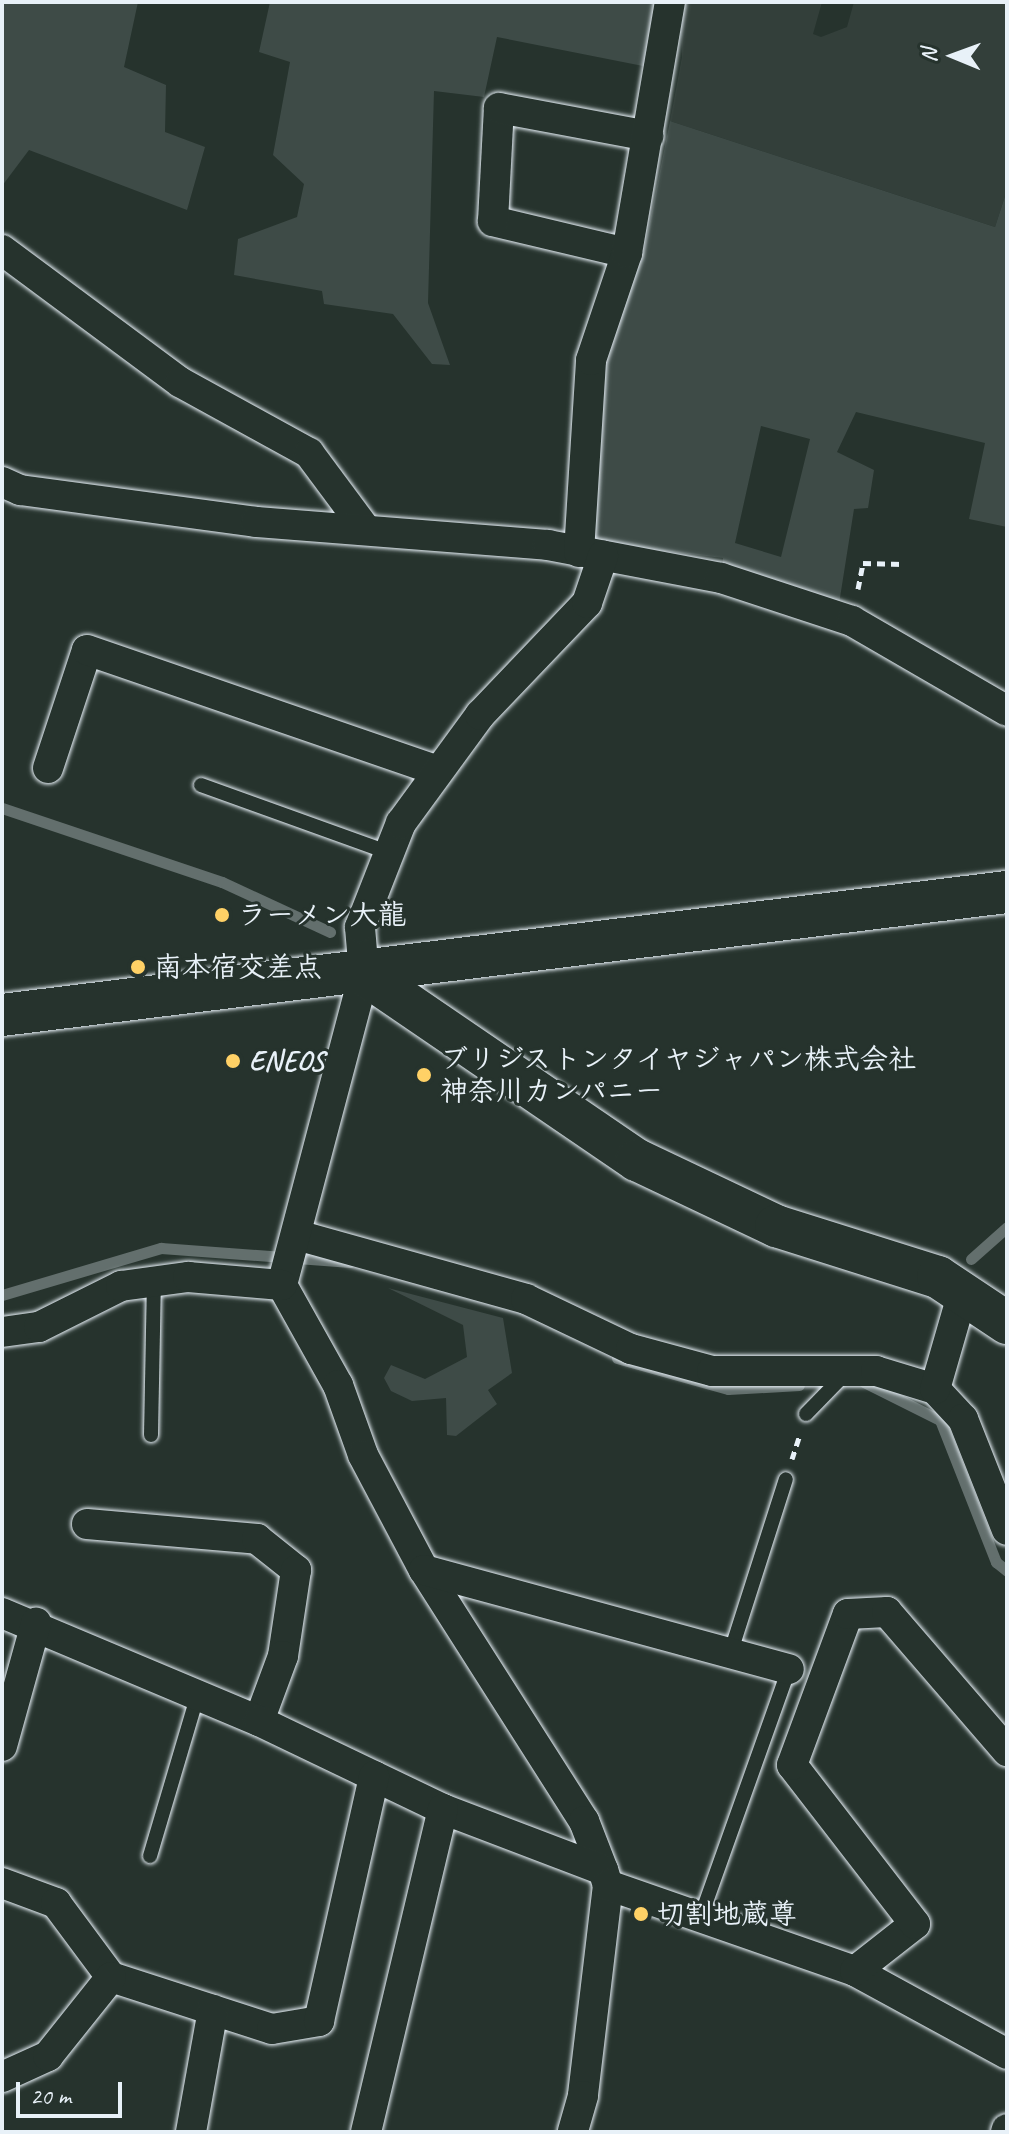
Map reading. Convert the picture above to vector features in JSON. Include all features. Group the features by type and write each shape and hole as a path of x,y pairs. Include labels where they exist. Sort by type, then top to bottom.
{"street":[{"path":"573,2132 605,1878 584,1821 424,1570 363,1455 338,1385 285,1281 364,974 360,927 390,853 436,770 587,603 591,554 591,360 627,253 670,2"},
{"path":"627,253 493,221 499,108 648,136"},
{"path":"2,250 180,382 309,453 364,527"},
{"path":"2,482 256,522 364,527 591,554 721,578 852,621 1007,711"},
{"path":"48,768 87,650 436,770"},
{"path":"2,1015 364,974 1007,892"},
{"path":"364,974 637,1160 776,1226 938,1277 1007,1323"},
{"path":"296,1241 526,1299 631,1349 712,1371 876,1371 935,1389 963,1419 1007,1530"},
{"path":"2,1332 39,1327 121,1286 154,1282 285,1281"},
{"path":"935,1389 963,1292"},
{"path":"87,1524 257,1539 296,1570 283,1656 259,1721"},
{"path":"424,1570 732,1648 789,1669"},
{"path":"855,1971 915,1924 792,1765 848,1614 887,1612 1007,1751"},
{"path":"2,1613 36,1623 198,1694 443,1809 605,1878 855,1971 1007,2054"},
{"path":"2,1746 36,1623"},
{"path":"2,1883 56,1903 111,1977 272,2029 319,2021 374,1776"},
{"path":"366,2132 443,1809"},
{"path":"2,2077 48,2056 111,1977"},
{"path":"191,2132 213,2010"}],"lane":[{"path":"201,785 390,853"},
{"path":"151,1435 154,1282"},
{"path":"808,1410 849,1371"},
{"path":"732,1648 786,1479"},
{"path":"701,1916 789,1669"},
{"path":"150,1856 198,1694"}],"path":[{"path":"852,621 863,563 903,564"},
{"path":"786,1479 808,1410"}],"shaded area":[{"path":"2,2 138,2 124,67 166,85 165,132 205,147 187,210 29,150 2,186"},
{"path":"270,2 659,2 648,67 497,37 484,97 434,91 428,303 450,365 432,364 393,314 324,304 322,291 234,275 238,239 297,217 304,184 273,155 290,62 259,52"},
{"path":"680,2 822,2 813,34 821,37 847,27 854,2 1007,2 1007,190 995,227 670,121 682,57"},
{"path":"670,121 995,227 1007,190 1007,527 969,519 985,443 856,412 837,452 874,470 868,508 854,509 839,604 722,573 723,558 605,544 590,532 605,337 644,251","holes":["761,426 810,439 781,557 735,543"]},
{"path":"388,1288 503,1318 512,1373 488,1390 497,1404 456,1436 447,1435 446,1398 412,1401 391,1391 384,1378 391,1365 425,1379 467,1357 463,1325"}],"waterway":[{"path":"2,808 222,882 330,932"},
{"path":"971,1259 1007,1227"},
{"path":"2,1295 161,1248 350,1262"},
{"path":"617,1358 728,1389 799,1385"},
{"path":"864,1382 940,1420 996,1562 1007,1571"}],"place":[{"name":"ラーメン大龍","path":"222,915"},
{"name":"南本宿交差点","path":"138,967"},
{"name":"ENEOS","path":"233,1061"},
{"name":"ブリジストンタイヤジャパン株式会社 神奈川カンパニー","path":"424,1075"},
{"name":"切割地蔵尊","path":"641,1914"}]}
